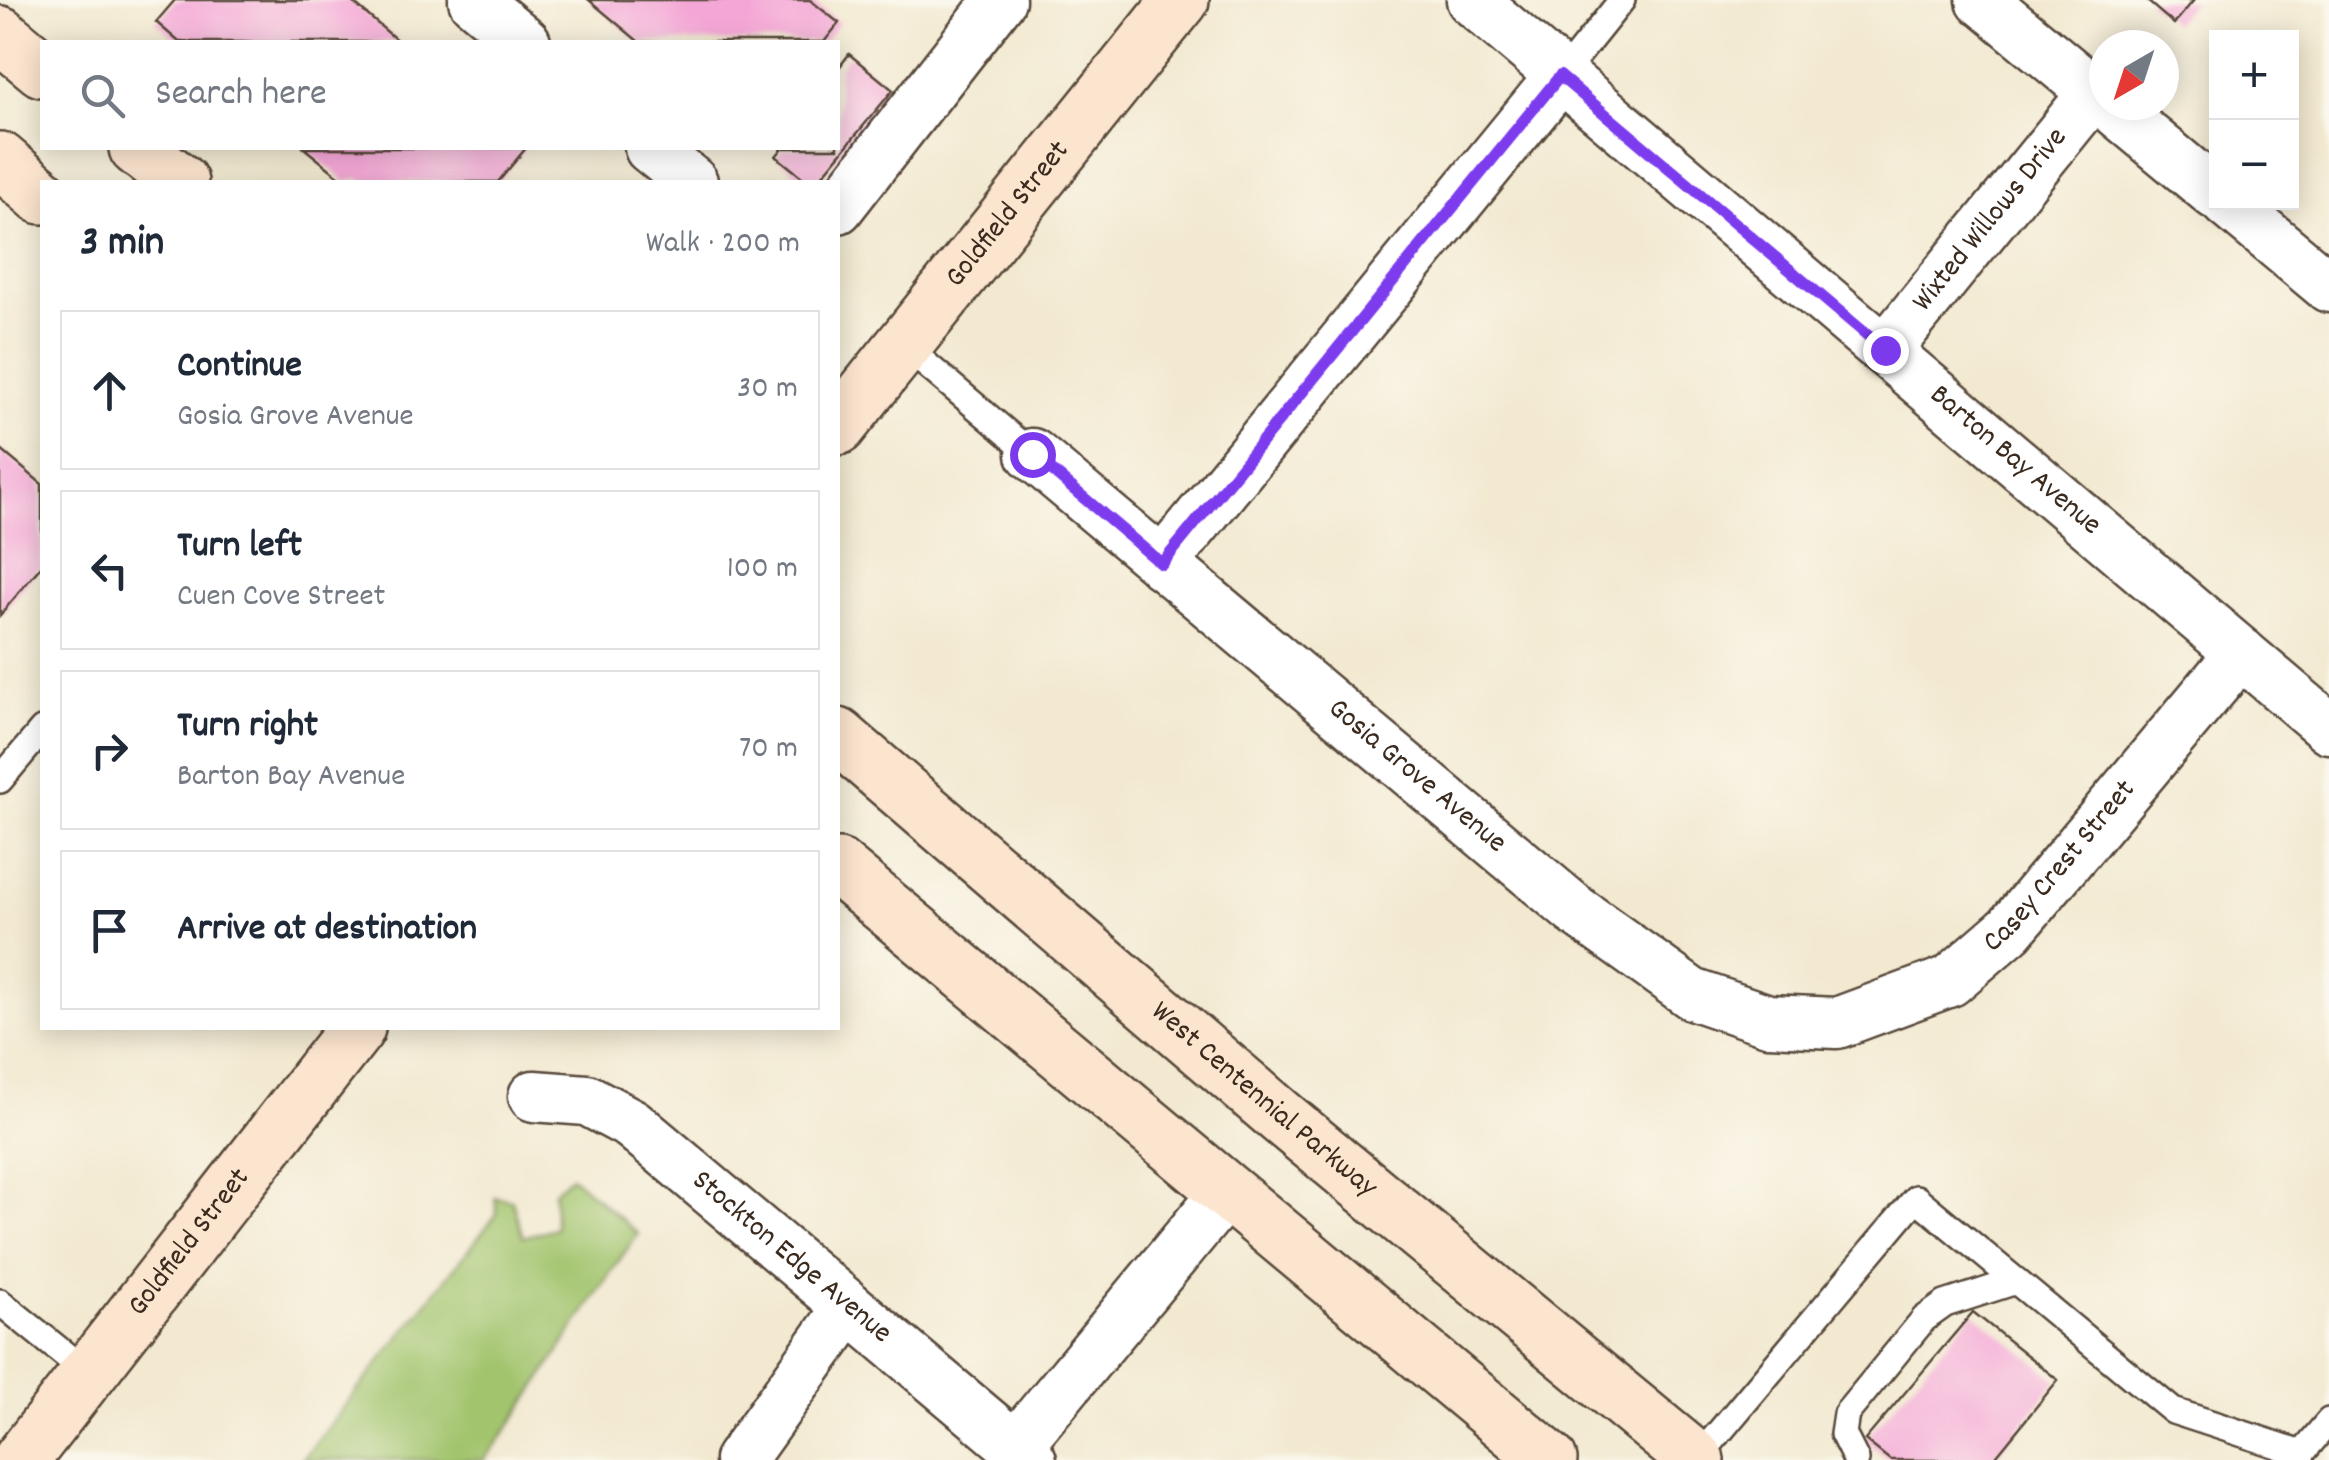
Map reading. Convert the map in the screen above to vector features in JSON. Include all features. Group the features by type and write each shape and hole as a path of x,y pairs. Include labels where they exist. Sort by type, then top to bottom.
{"main road":[{"name":"Goldfield Street","path":"840,423 1181,0"},
{"path":"0,34 40,67"},
{"path":"140,150 177,180"},
{"path":"0,160 40,194"},
{"name":"West Centennial Parkway","path":"840,738 1282,1118 1696,1460"},
{"path":"840,869 1550,1460"},
{"name":"Goldfield Street","path":"20,1460 90,1376 356,1030"}],"street":[{"path":"474,0 522,40"},
{"path":"840,205 1000,0"},
{"name":"Barton Bay Avenue","path":"1472,0 2329,728"},
{"path":"1982,0 2089,89"},
{"path":"1162,564 1560,76"},
{"name":"Wixted Willows Drive","path":"1885,350 2089,115"},
{"path":"2126,120 2209,188"},
{"path":"652,150 690,180"},
{"path":"2236,210 2329,288"},
{"name":"Gosia Grove Avenue","path":"1032,454 1576,910 1692,994 1768,1020 1838,1023"},
{"name":"Casey Crest Street","path":"1838,1023 1950,981 2010,929 2240,653"},
{"name":"Stockton Edge Avenue","path":"534,1096 588,1100 632,1124 1023,1454"},
{"path":"1023,1454 1226,1192"},
{"path":"740,1460 849,1307"}],"lane":[{"path":"1560,76 1622,0"},
{"path":"902,344 1032,454"},
{"path":"0,780 40,732"},
{"path":"1696,1460 1916,1198 2174,1411 2299,1456 2329,1422"},
{"path":"1856,1460 1843,1434 1846,1414 1924,1319 1945,1304 2016,1281"},
{"path":"0,1302 90,1376"}],"green space":[{"path":"571,1176 638,1234 484,1460 302,1460 497,1214 495,1197 512,1200 523,1237 555,1228 554,1191"}],"building":[{"path":"175,0 350,0 397,40 177,40 156,22"},
{"path":"589,0 810,0 839,23 826,40 637,40"},
{"path":"2146,0 2194,0 2174,24"},
{"path":"849,54 893,90 819,180 806,180 776,156 781,150 840,150 840,66"},
{"path":"306,150 524,150 500,180 344,180"},
{"path":"0,449 40,482 40,567 0,615"},
{"path":"1973,1312 2058,1380 1993,1460 1890,1460 1865,1440"}],"route":[{"path":"1032,454 1162,564 1560,76 1885,350"}]}
